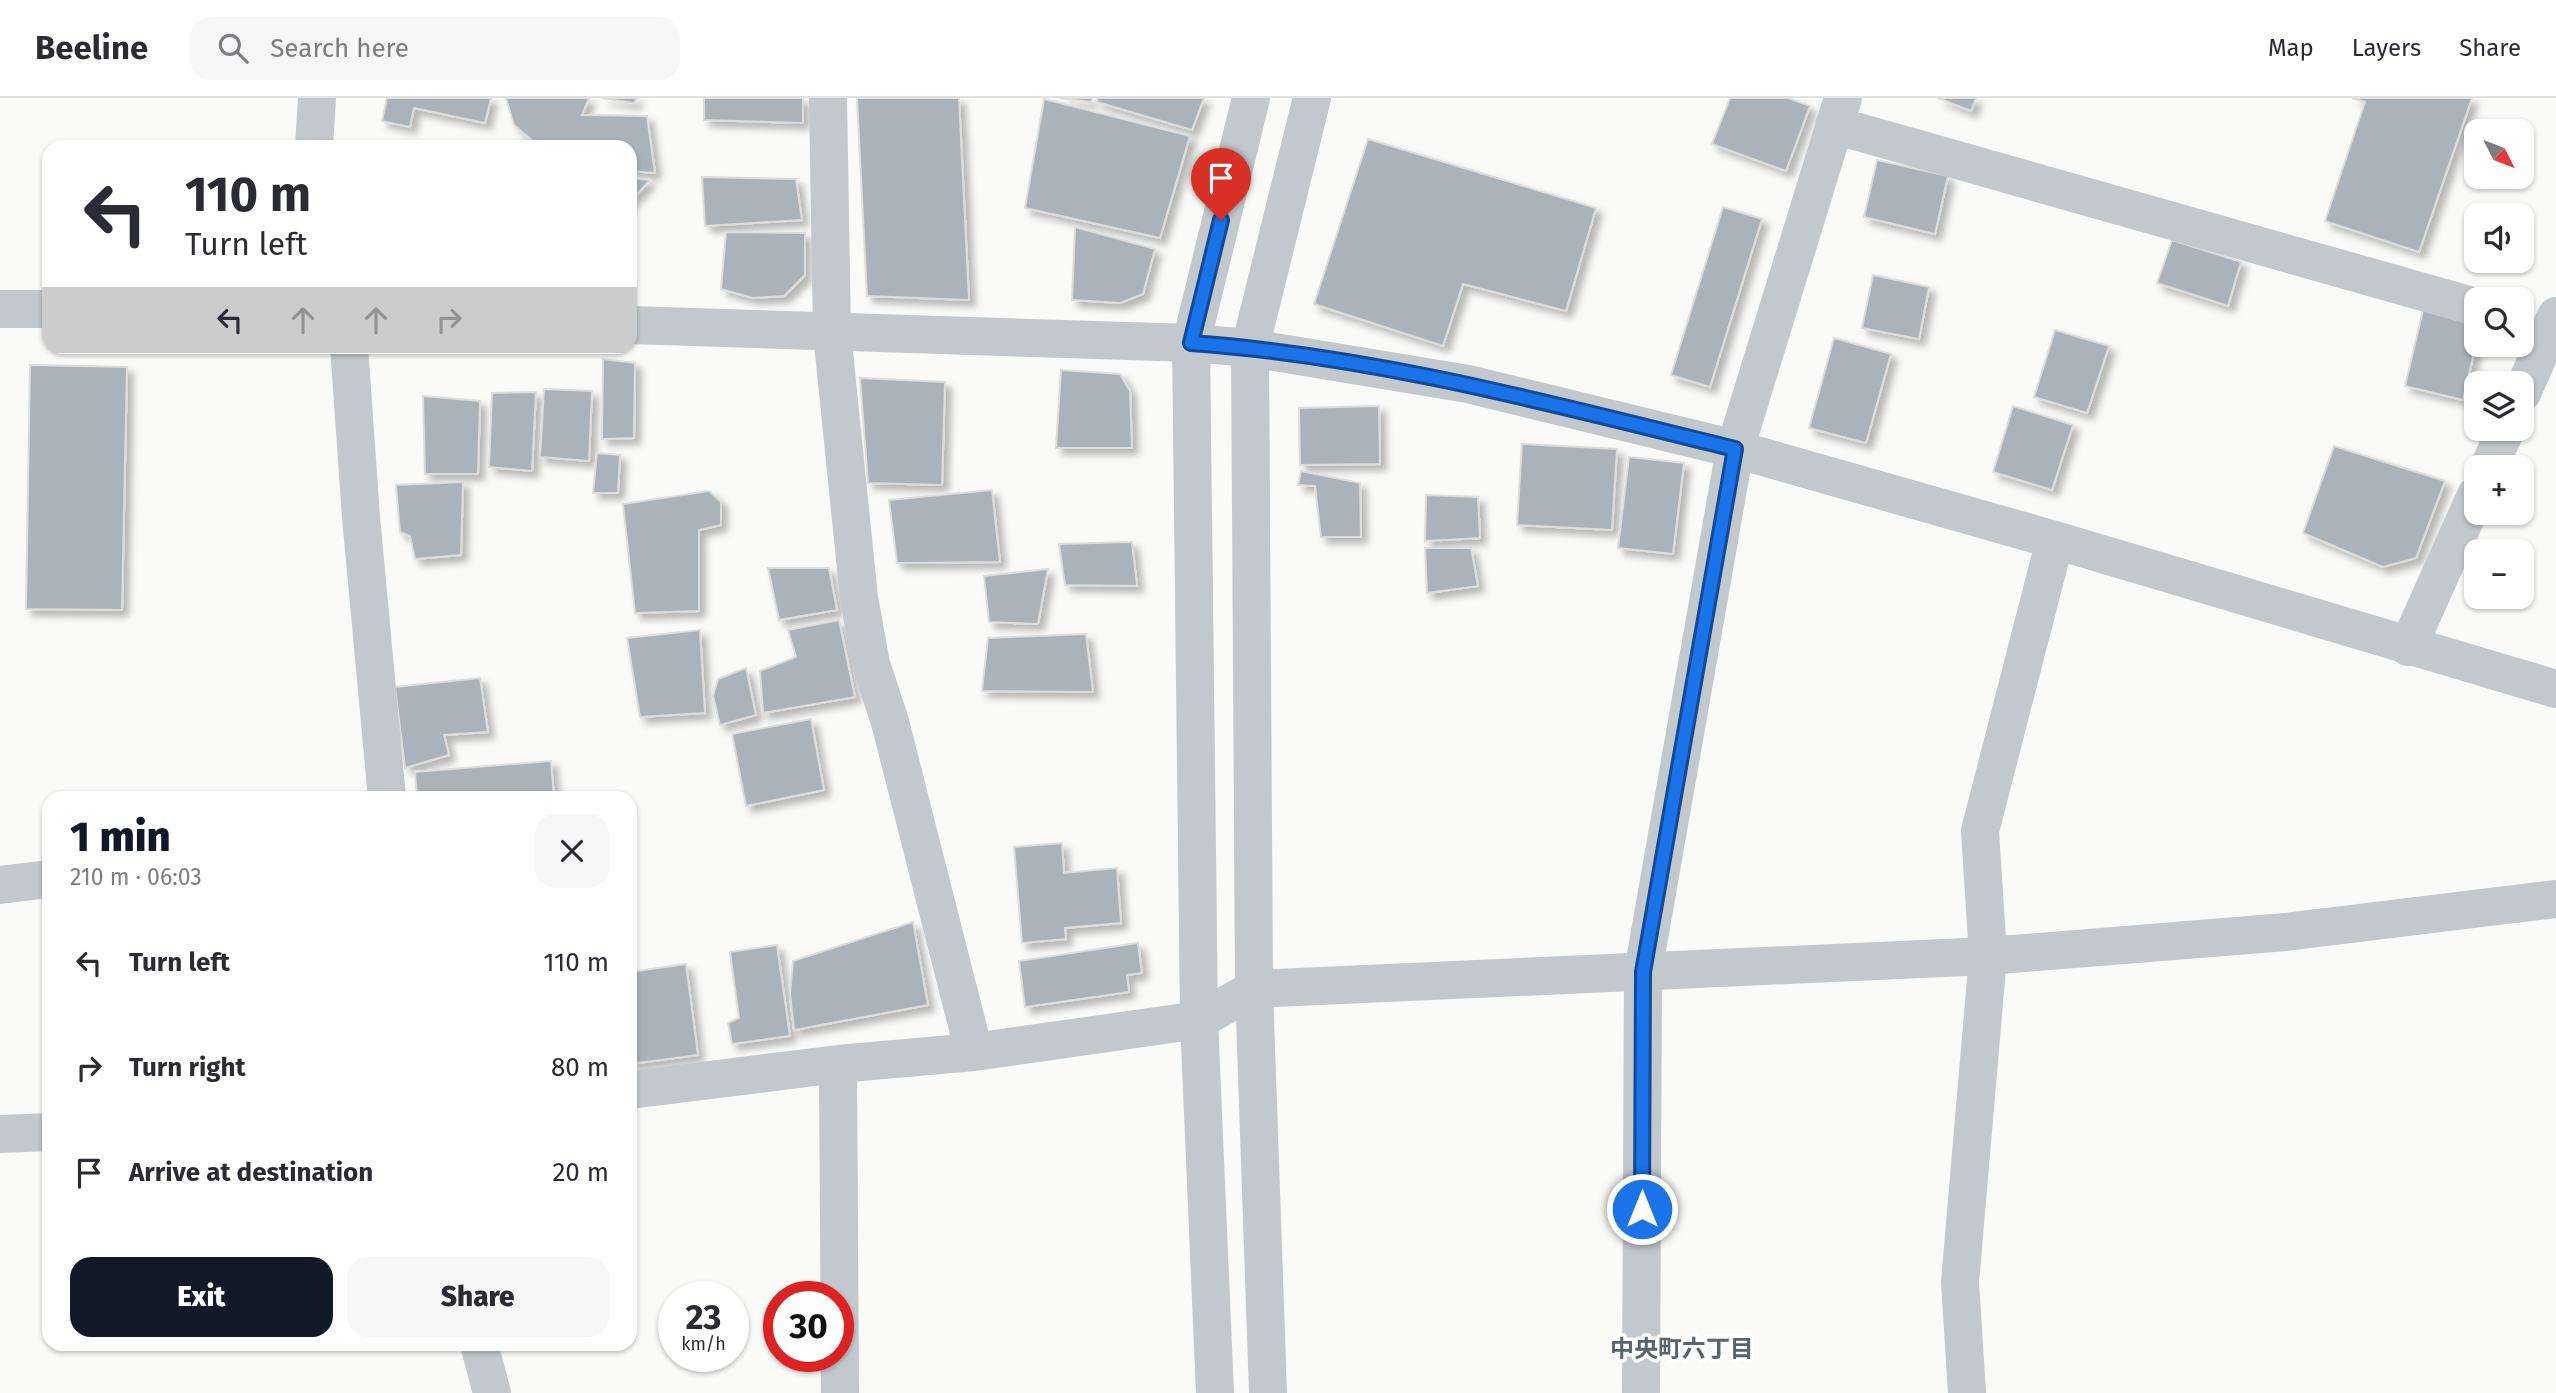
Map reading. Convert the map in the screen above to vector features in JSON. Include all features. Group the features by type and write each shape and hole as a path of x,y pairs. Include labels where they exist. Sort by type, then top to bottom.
{"street":[{"path":"314,140 317,98"},
{"path":"828,98 832,333 859,598 869,651 929,870 974,1052"},
{"path":"1215,1393 1199,1020 1191,343 1251,98"},
{"path":"1268,1393 1254,989 1250,348 1311,98"},
{"path":"1641,1393 1643,972 1735,449 1838,111 2464,303"},
{"path":"0,309 42,309"},
{"path":"2530,371 2546,323"},
{"path":"637,325 1191,343 1250,348 1468,384 1735,449 2055,540 2556,689"},
{"path":"350,354 361,517 386,791"},
{"path":"2408,647 2464,522"},
{"path":"1967,1393 1960,1282 1988,956 1980,831 2055,540"},
{"path":"0,886 42,880"},
{"path":"637,1089 838,1064 974,1052 1199,1020 1254,989 1988,956 2286,932 2556,899"},
{"path":"838,1064 840,1393"},
{"path":"0,1134 42,1132"},
{"path":"481,1351 492,1393"}],"building":[{"path":"387,98 491,98 485,123 414,108 410,127 382,121"},
{"path":"506,98 589,98 582,115 647,116 655,173 637,172 637,140 532,140 514,125"},
{"path":"602,98 637,98 634,103"},
{"path":"704,98 803,98 803,123 704,120"},
{"path":"857,98 959,98 969,300 867,296"},
{"path":"1060,98 1092,98 1091,102"},
{"path":"1098,98 1204,98 1192,130 1097,102"},
{"path":"1730,98 1788,98 1810,106 1786,171 1712,144"},
{"path":"1938,98 1976,98 1971,111"},
{"path":"2352,98 2472,98 2419,252 2325,221 2365,102"},
{"path":"1044,99 1190,136 1160,238 1025,208"},
{"path":"1368,139 1596,208 1566,311 1463,284 1443,346 1314,304"},
{"path":"1877,160 1948,176 1935,234 1864,217"},
{"path":"702,177 796,179 802,220 705,226"},
{"path":"637,179 650,180 637,194"},
{"path":"1723,207 1762,219 1710,387 1671,375"},
{"path":"1075,227 1155,249 1143,294 1120,303 1072,300"},
{"path":"726,232 805,233 805,275 784,296 753,298 721,289"},
{"path":"2172,240 2241,262 2228,306 2157,283"},
{"path":"1873,275 1929,287 1919,339 1862,328"},
{"path":"2424,306 2464,315 2464,357 2473,357 2470,371 2464,371 2463,400 2405,386"},
{"path":"2055,330 2109,346 2087,413 2034,397"},
{"path":"1834,338 1891,354 1866,443 1809,428"},
{"path":"603,359 635,363 634,438 602,439"},
{"path":"30,365 127,367 122,610 26,609"},
{"path":"1061,370 1120,374 1130,391 1132,448 1056,448"},
{"path":"860,378 945,382 942,485 868,483"},
{"path":"544,389 592,391 589,461 540,457"},
{"path":"536,392 532,471 489,467 492,393"},
{"path":"423,396 480,401 478,474 425,474"},
{"path":"1379,406 1380,464 1300,465 1299,408"},
{"path":"2013,406 2073,425 2052,490 1993,472"},
{"path":"1522,444 1617,449 1612,530 1517,525"},
{"path":"2334,446 2445,481 2416,558 2383,567 2303,533"},
{"path":"597,453 620,455 618,493 593,493"},
{"path":"1629,457 1684,463 1673,554 1618,548"},
{"path":"1301,471 1360,483 1361,537 1321,537 1315,486 1298,485"},
{"path":"463,482 461,555 415,559 410,536 400,532 396,485"},
{"path":"992,490 1000,562 897,563 889,500"},
{"path":"709,491 721,502 721,525 699,530 699,611 635,613 623,504"},
{"path":"1426,495 1478,497 1480,538 1425,541"},
{"path":"1132,542 1137,586 1065,585 1059,544"},
{"path":"1425,548 1471,548 1478,586 1427,593"},
{"path":"768,568 829,568 837,610 779,620"},
{"path":"1048,569 1038,624 989,622 984,576"},
{"path":"839,620 855,697 763,713 760,671 796,657 788,630"},
{"path":"700,630 705,713 640,717 627,638"},
{"path":"1086,634 1093,692 982,691 988,638"},
{"path":"746,668 756,715 720,725 713,696 718,679"},
{"path":"480,678 488,732 444,735 449,755 405,768 395,687"},
{"path":"811,719 824,790 746,806 732,734"},
{"path":"551,761 553,791 416,791 415,772"},
{"path":"1062,843 1064,873 1117,868 1121,923 1065,928 1066,939 1022,943 1014,847"},
{"path":"913,922 928,1005 794,1030 790,994 793,961"},
{"path":"1138,943 1142,973 1127,975 1129,992 1025,1007 1019,961"},
{"path":"777,945 790,1036 732,1044 728,1023 739,1018 730,952"},
{"path":"686,964 698,1055 637,1063 637,971"}],"district":[{"name":"中央町六丁目","path":"1682,1349"}],"route":[{"path":"1221,220 1191,343 1250,348 1468,384 1735,449 1643,972 1642,1209"}]}
